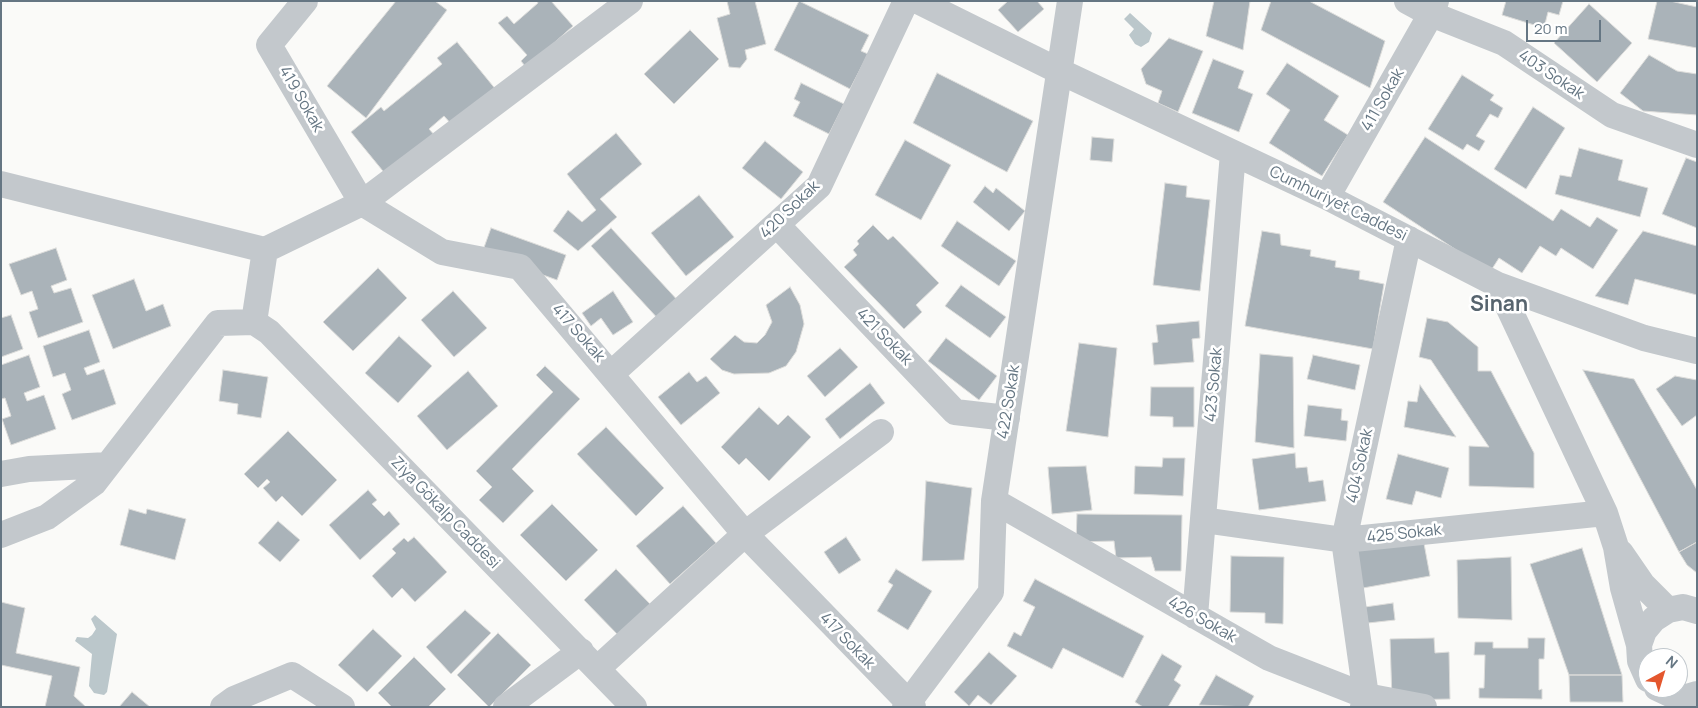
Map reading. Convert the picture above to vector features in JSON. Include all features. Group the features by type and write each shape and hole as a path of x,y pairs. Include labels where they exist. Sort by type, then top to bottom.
{"street":[{"name":"419 Sokak","path":"306,1 269,45 362,203"},
{"path":"1,184 265,250 362,203 630,1"},
{"name":"420 Sokak","path":"612,373 819,186 906,1"},
{"name":"Cumhuriyet Caddesi","path":"918,1 1058,71 1327,197 1498,285 1644,338 1697,351"},
{"name":"422 Sokak","path":"908,706 991,592 994,501 1070,1"},
{"name":"403 Sokak","path":"1407,1 1434,8 1504,43 1612,116 1697,145"},
{"name":"411 Sokak","path":"1327,197 1434,8"},
{"name":"423 Sokak","path":"1195,616 1234,153"},
{"name":"417 Sokak","path":"362,203 442,252 520,267 612,373 746,534 908,706"},
{"name":"421 Sokak","path":"777,225 955,412 1006,418"},
{"name":"404 Sokak","path":"1364,701 1344,540 1409,239"},
{"path":"1,535 47,517 94,483 218,324 254,322 265,250"},
{"path":"1498,285 1605,514 1616,547 1623,588 1639,648"},
{"name":"Ziya Gökalp Caddesi","path":"254,322 268,332 634,707"},
{"path":"506,707 589,659 746,534 881,432"},
{"path":"1,474 29,469 108,465"},
{"name":"426 Sokak","path":"994,501 1269,658 1364,701 1424,707"},
{"name":"425 Sokak","path":"1203,520 1344,540 1605,514"},
{"path":"1616,547 1643,585 1668,610"},
{"path":"1639,645 1644,631 1654,619 1668,610 1683,607 1697,611"},
{"path":"224,707 234,699 292,675 342,707"}],"shaded area":[{"path":"1130,13 1152,33 1149,42 1141,47 1135,44 1129,35 1134,29 1124,19"},
{"path":"95,615 117,634 107,692 104,695 94,693 89,686 92,654 75,641 77,637 88,638 92,635 96,629 91,619"}],"building":[{"path":"396,1 435,1 447,10 366,118 327,86"},
{"path":"537,1 551,1 573,26 545,51 529,71 521,61 527,55 498,23 507,16 514,24 538,3"},
{"path":"727,1 755,1 766,44 745,50 747,59 740,68 729,67 717,18 730,14"},
{"path":"799,1 869,35 861,51 868,54 850,89 774,50"},
{"path":"1008,1 1037,1 1044,9 1018,32 998,10"},
{"path":"1214,1 1250,1 1243,50 1206,36"},
{"path":"1271,1 1309,1 1385,41 1370,88 1261,30"},
{"path":"1506,1 1563,1 1559,15 1548,12 1544,28 1502,15"},
{"path":"1657,1 1670,1 1697,7 1697,48 1648,39"},
{"path":"1589,4 1632,43 1597,82 1554,43"},
{"path":"690,30 719,59 674,104 644,74"},
{"path":"1169,38 1203,51 1178,112 1158,103 1162,91 1146,84 1141,69"},
{"path":"457,42 497,91 453,126 444,116 429,129 436,137 387,176 351,132 381,107 384,111 442,64 437,58"},
{"path":"1649,55 1677,71 1697,74 1697,115 1643,111 1620,93"},
{"path":"1213,59 1244,71 1238,88 1253,94 1239,132 1192,113"},
{"path":"1287,63 1339,96 1324,120 1348,135 1322,176 1269,143 1290,110 1266,94"},
{"path":"937,73 1033,121 1007,172 913,123"},
{"path":"1462,75 1494,95 1490,100 1503,108 1498,118 1490,114 1476,136 1485,141 1479,151 1467,144 1463,150 1428,129"},
{"path":"801,83 844,104 829,134 793,116 800,102 794,99"},
{"path":"1533,107 1565,128 1526,189 1494,169"},
{"path":"616,133 642,164 600,199 617,217 578,251 553,231 568,210 582,222 596,210 567,174"},
{"path":"1092,137 1114,139 1112,162 1090,160"},
{"path":"1425,137 1553,221 1561,209 1590,227 1597,217 1618,230 1593,269 1561,248 1556,256 1540,246 1522,273 1499,258 1490,272 1383,202"},
{"path":"905,140 951,165 921,220 875,195"},
{"path":"765,141 803,172 781,199 742,168"},
{"path":"1579,148 1623,160 1618,180 1648,188 1640,217 1555,194 1560,175 1571,177"},
{"path":"1686,158 1697,162 1697,228 1662,214"},
{"path":"1165,183 1187,186 1186,197 1210,200 1200,291 1153,285"},
{"path":"985,186 993,193 996,188 1025,211 1009,231 973,202"},
{"path":"699,195 734,237 686,276 651,233"},
{"path":"957,221 1016,261 999,286 941,246"},
{"path":"873,225 888,240 893,236 939,283 916,305 922,312 904,329 844,267 857,255 853,250 859,244 857,241"},
{"path":"491,228 566,255 557,280 482,253"},
{"path":"611,228 681,304 661,322 591,246"},
{"path":"1262,231 1280,234 1281,245 1311,250 1310,256 1336,261 1335,267 1360,271 1359,279 1384,284 1373,349 1245,326"},
{"path":"1643,231 1697,246 1697,295 1635,279 1628,305 1595,296"},
{"path":"56,248 67,280 51,286 54,293 71,288 83,322 38,338 29,312 38,309 32,291 21,295 9,264"},
{"path":"378,268 407,298 353,351 323,322"},
{"path":"134,279 146,311 163,304 171,326 113,349 92,295"},
{"path":"961,285 1006,317 990,338 945,306"},
{"path":"790,287 800,305 804,324 796,352 786,366 769,373 734,374 722,370 710,359 735,335 744,342 757,343 765,335 772,322 766,305"},
{"path":"453,291 487,328 454,357 421,320"},
{"path":"613,291 633,322 613,335 601,318 591,326 582,313"},
{"path":"11,315 23,349 1,357 1,318"},
{"path":"1427,318 1448,322 1478,347 1478,371 1491,371 1534,453 1534,488 1469,486 1469,446 1489,447 1431,360 1419,357"},
{"path":"1199,321 1200,338 1192,339 1194,362 1154,365 1152,343 1158,342 1156,325"},
{"path":"89,330 100,362 84,368 87,375 104,369 116,404 72,420 62,394 71,390 65,373 53,377 43,346"},
{"path":"399,336 432,366 398,403 365,373"},
{"path":"946,338 997,376 979,400 928,361"},
{"path":"1079,343 1117,348 1108,437 1066,431"},
{"path":"840,348 858,367 825,397 807,376"},
{"path":"1260,354 1293,357 1294,448 1255,442"},
{"path":"29,355 40,387 24,393 27,401 44,395 56,429 11,445 2,419 11,416 5,398 1,399 1,365"},
{"path":"1313,355 1360,365 1355,390 1307,379"},
{"path":"545,366 580,399 512,469 534,491 503,523 479,500 492,487 476,471 553,392 536,375"},
{"path":"223,370 268,377 261,418 237,414 238,404 219,401"},
{"path":"1583,370 1634,379 1697,490 1697,542 1679,552"},
{"path":"468,371 498,406 447,450 417,416"},
{"path":"689,372 697,382 706,376 720,393 681,425 658,397"},
{"path":"1675,376 1697,380 1697,415 1682,426 1656,389"},
{"path":"870,383 885,403 840,439 825,419"},
{"path":"1420,385 1456,437 1404,427 1408,401 1417,402"},
{"path":"1151,387 1194,387 1194,427 1173,427 1173,417 1150,416"},
{"path":"1308,405 1342,409 1341,420 1348,421 1346,441 1304,436"},
{"path":"759,407 778,425 788,415 811,437 769,481 746,458 739,465 721,447"},
{"path":"606,427 664,488 636,516 577,454"},
{"path":"288,431 337,480 302,516 282,496 276,502 263,488 270,482 267,479 258,488 244,474"},
{"path":"1295,453 1296,468 1307,467 1309,482 1323,480 1326,501 1259,510 1252,459"},
{"path":"1398,454 1449,468 1441,498 1416,491 1412,505 1386,499"},
{"path":"1163,458 1185,458 1183,496 1134,494 1135,466 1162,467"},
{"path":"1086,466 1092,510 1052,514 1048,467"},
{"path":"926,481 972,488 964,560 922,561"},
{"path":"368,490 377,500 372,504 384,516 389,511 400,524 360,560 329,525"},
{"path":"552,504 598,550 566,581 520,535"},
{"path":"683,506 716,543 670,584 636,546"},
{"path":"129,509 146,514 147,509 186,519 175,560 120,545"},
{"path":"1077,514 1182,515 1181,571 1155,571 1151,557 1116,558 1114,541 1076,542"},
{"path":"278,521 300,540 280,562 258,543"},
{"path":"414,537 447,572 415,602 402,588 392,598 372,576 396,553 392,549 404,538 408,542"},
{"path":"846,537 861,560 839,574 824,552"},
{"path":"1423,538 1430,576 1363,588 1356,549"},
{"path":"1697,542 1697,573 1687,565 1679,552"},
{"path":"1582,548 1622,675 1569,675 1530,564"},
{"path":"1231,556 1284,557 1283,624 1265,623 1265,613 1230,612"},
{"path":"1511,557 1512,620 1458,618 1457,560"},
{"path":"616,569 651,605 619,636 584,600"},
{"path":"896,569 932,591 908,630 877,611 893,585 888,582"},
{"path":"1035,579 1144,636 1123,678 1063,648 1052,669 1007,646 1014,632 1021,636 1035,607 1023,601"},
{"path":"1,602 25,608 16,653 80,667 74,696 86,707 45,707 52,676 1,665"},
{"path":"1393,603 1395,620 1368,623 1365,607"},
{"path":"465,610 491,633 451,674 426,647"},
{"path":"373,629 402,656 367,692 338,665"},
{"path":"498,633 531,665 489,707 457,675"},
{"path":"1434,638 1435,653 1449,652 1450,699 1392,700 1390,639"},
{"path":"1528,638 1545,638 1544,659 1539,659 1539,690 1542,689 1542,699 1479,698 1479,688 1484,688 1485,655 1474,655 1475,642 1493,642 1493,648 1528,648"},
{"path":"989,652 1017,676 991,705 978,695 969,706 954,692"},
{"path":"1162,654 1182,666 1174,680 1181,685 1168,707 1143,707 1135,702"},
{"path":"414,657 446,689 428,707 392,707 378,693"},
{"path":"1216,675 1254,696 1248,707 1199,705"},
{"path":"1569,675 1622,675 1623,702 1570,702"},
{"path":"132,692 150,707 119,707"}],"district":[{"name":"Sinan","path":"1499,305"}]}
